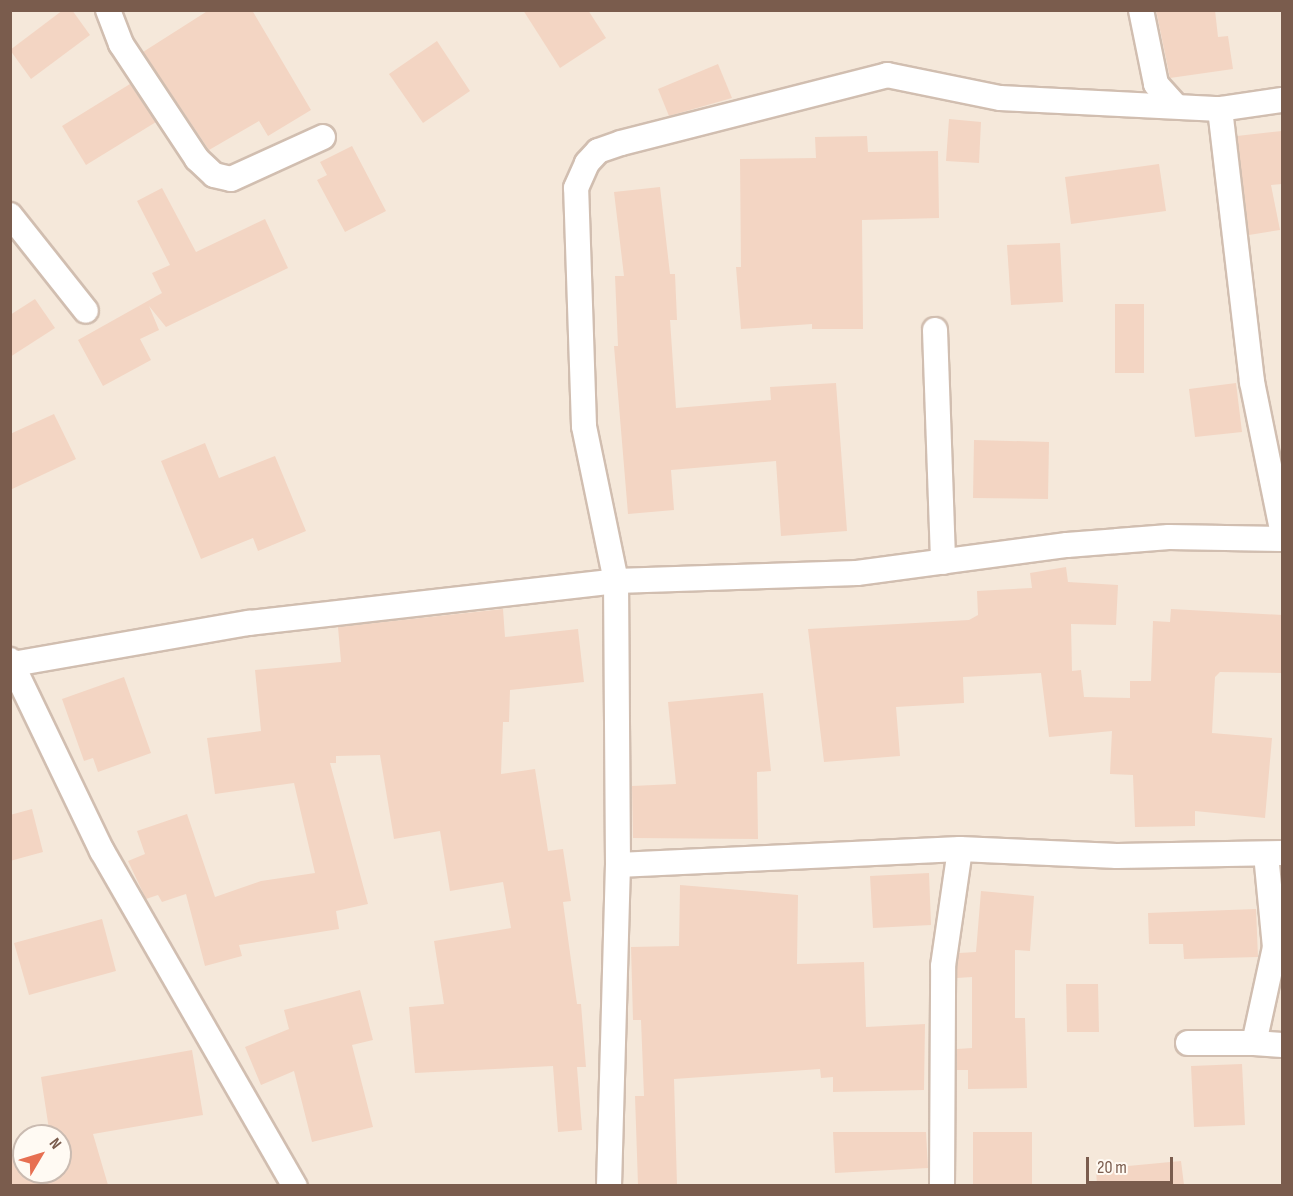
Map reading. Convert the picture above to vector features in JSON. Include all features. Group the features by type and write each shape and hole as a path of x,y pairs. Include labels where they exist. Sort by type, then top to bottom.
{"street":[{"path":"108,10 121,44 197,159 214,175 231,179 323,137"},
{"path":"1141,10 1156,84 1174,105"},
{"path":"609,1185 618,865 616,581 584,426 576,188 598,151 796,94 887,75 1000,98 1220,109 1282,100"},
{"path":"1220,109 1252,382 1282,529"},
{"path":"10,215 86,311"},
{"path":"934,330 943,562"},
{"path":"295,1185 102,851 12,662 249,623 616,581 857,573 1169,537 1282,539"},
{"path":"618,865 960,849 1117,856 1274,854 1275,946 1254,1043"},
{"path":"942,1185 943,966 960,849"},
{"path":"1188,1043 1282,1045"}],"shaded area":[{"path":"10,11 1282,11 1282,1185 11,1185"}],"building":[{"path":"63,10 72,10 90,35 31,79 10,50"},
{"path":"209,10 252,10 311,110 268,136 259,121 209,150 143,52"},
{"path":"523,10 588,10 606,38 560,68"},
{"path":"1156,10 1215,10 1218,37 1228,36 1233,69 1170,78"},
{"path":"437,41 470,91 423,123 389,74"},
{"path":"718,64 732,98 669,116 658,89"},
{"path":"130,84 156,122 86,165 62,126"},
{"path":"949,119 981,122 979,163 946,161"},
{"path":"1282,131 1282,184 1271,185 1280,230 1249,235 1237,136"},
{"path":"867,136 868,152 938,151 939,218 862,220 863,329 812,329 812,324 741,329 736,267 741,267 740,159 816,158 815,137"},
{"path":"352,146 386,211 345,232 317,180 327,175 320,162"},
{"path":"1159,164 1166,211 1071,224 1065,177"},
{"path":"660,187 670,274 675,274 677,320 670,320 676,408 771,400 770,387 836,383 847,531 781,536 776,461 671,470 674,510 628,514 614,346 618,346 615,276 624,276 614,192"},
{"path":"162,188 196,252 265,219 288,268 166,327 149,306 159,330 140,339 151,360 103,386 78,340 162,293 152,273 170,265 137,201"},
{"path":"1060,243 1063,302 1011,305 1007,245"},
{"path":"35,299 55,328 10,357 10,315"},
{"path":"1115,304 1144,304 1144,373 1115,373"},
{"path":"1236,383 1242,432 1195,437 1189,389"},
{"path":"54,414 76,459 10,490 10,434"},
{"path":"974,440 1049,442 1048,499 973,498"},
{"path":"205,443 219,478 275,456 306,531 258,551 253,538 201,559 161,461"},
{"path":"1066,567 1068,582 1118,585 1116,625 1071,624 1072,671 1081,670 1084,697 1130,698 1130,681 1151,681 1153,621 1170,622 1171,609 1282,615 1282,673 1220,672 1215,677 1212,733 1272,738 1265,818 1195,811 1195,826 1135,827 1133,775 1110,774 1112,731 1049,737 1041,673 963,677 964,703 896,707 900,756 824,762 808,629 969,620 978,615 977,591 1032,588 1030,573"},
{"path":"503,609 505,637 578,629 584,682 510,690 509,722 503,722 501,774 535,769 548,851 563,849 571,901 563,902 577,1004 581,1004 586,1067 577,1067 582,1130 558,1132 553,1066 415,1073 409,1007 444,1004 434,941 511,928 503,882 450,891 440,831 394,839 380,755 336,756 336,763 330,763 368,904 336,911 339,929 239,945 242,956 205,966 186,894 162,902 158,895 146,899 128,861 145,854 137,831 187,814 215,897 261,881 315,873 294,783 215,794 207,738 261,731 255,670 341,662 338,627"},
{"path":"124,677 151,753 98,772 93,758 84,761 62,699"},
{"path":"763,693 771,771 757,772 758,839 633,838 632,786 676,784 668,702"},
{"path":"32,809 43,852 10,861 10,815"},
{"path":"929,873 931,925 873,928 870,876"},
{"path":"680,885 798,895 797,964 864,962 866,1027 925,1024 924,1090 833,1092 833,1077 821,1078 820,1069 674,1079 677,1185 638,1185 635,1096 644,1096 641,1020 633,1020 631,947 679,946"},
{"path":"981,891 1034,896 1030,951 1015,950 1015,1018 1025,1018 1027,1088 968,1089 968,1070 957,1070 957,1049 972,1048 972,977 957,978 957,967 959,953 976,952"},
{"path":"1256,909 1258,957 1184,959 1183,944 1149,944 1148,913"},
{"path":"102,919 116,971 29,995 14,943"},
{"path":"1066,984 1098,984 1099,1032 1067,1032"},
{"path":"360,990 373,1040 352,1045 373,1127 312,1142 294,1071 261,1085 245,1047 289,1029 284,1010"},
{"path":"192,1050 203,1115 93,1134 108,1185 10,1185 10,1158 12,1157 12,1184 72,1184 72,1124 48,1124 41,1077"},
{"path":"1242,1064 1245,1125 1194,1127 1191,1066"},
{"path":"833,1132 926,1132 928,1168 835,1173"},
{"path":"973,1132 1032,1132 1032,1185 973,1185"},
{"path":"1181,1161 1184,1185 1097,1185 1096,1169"}]}
